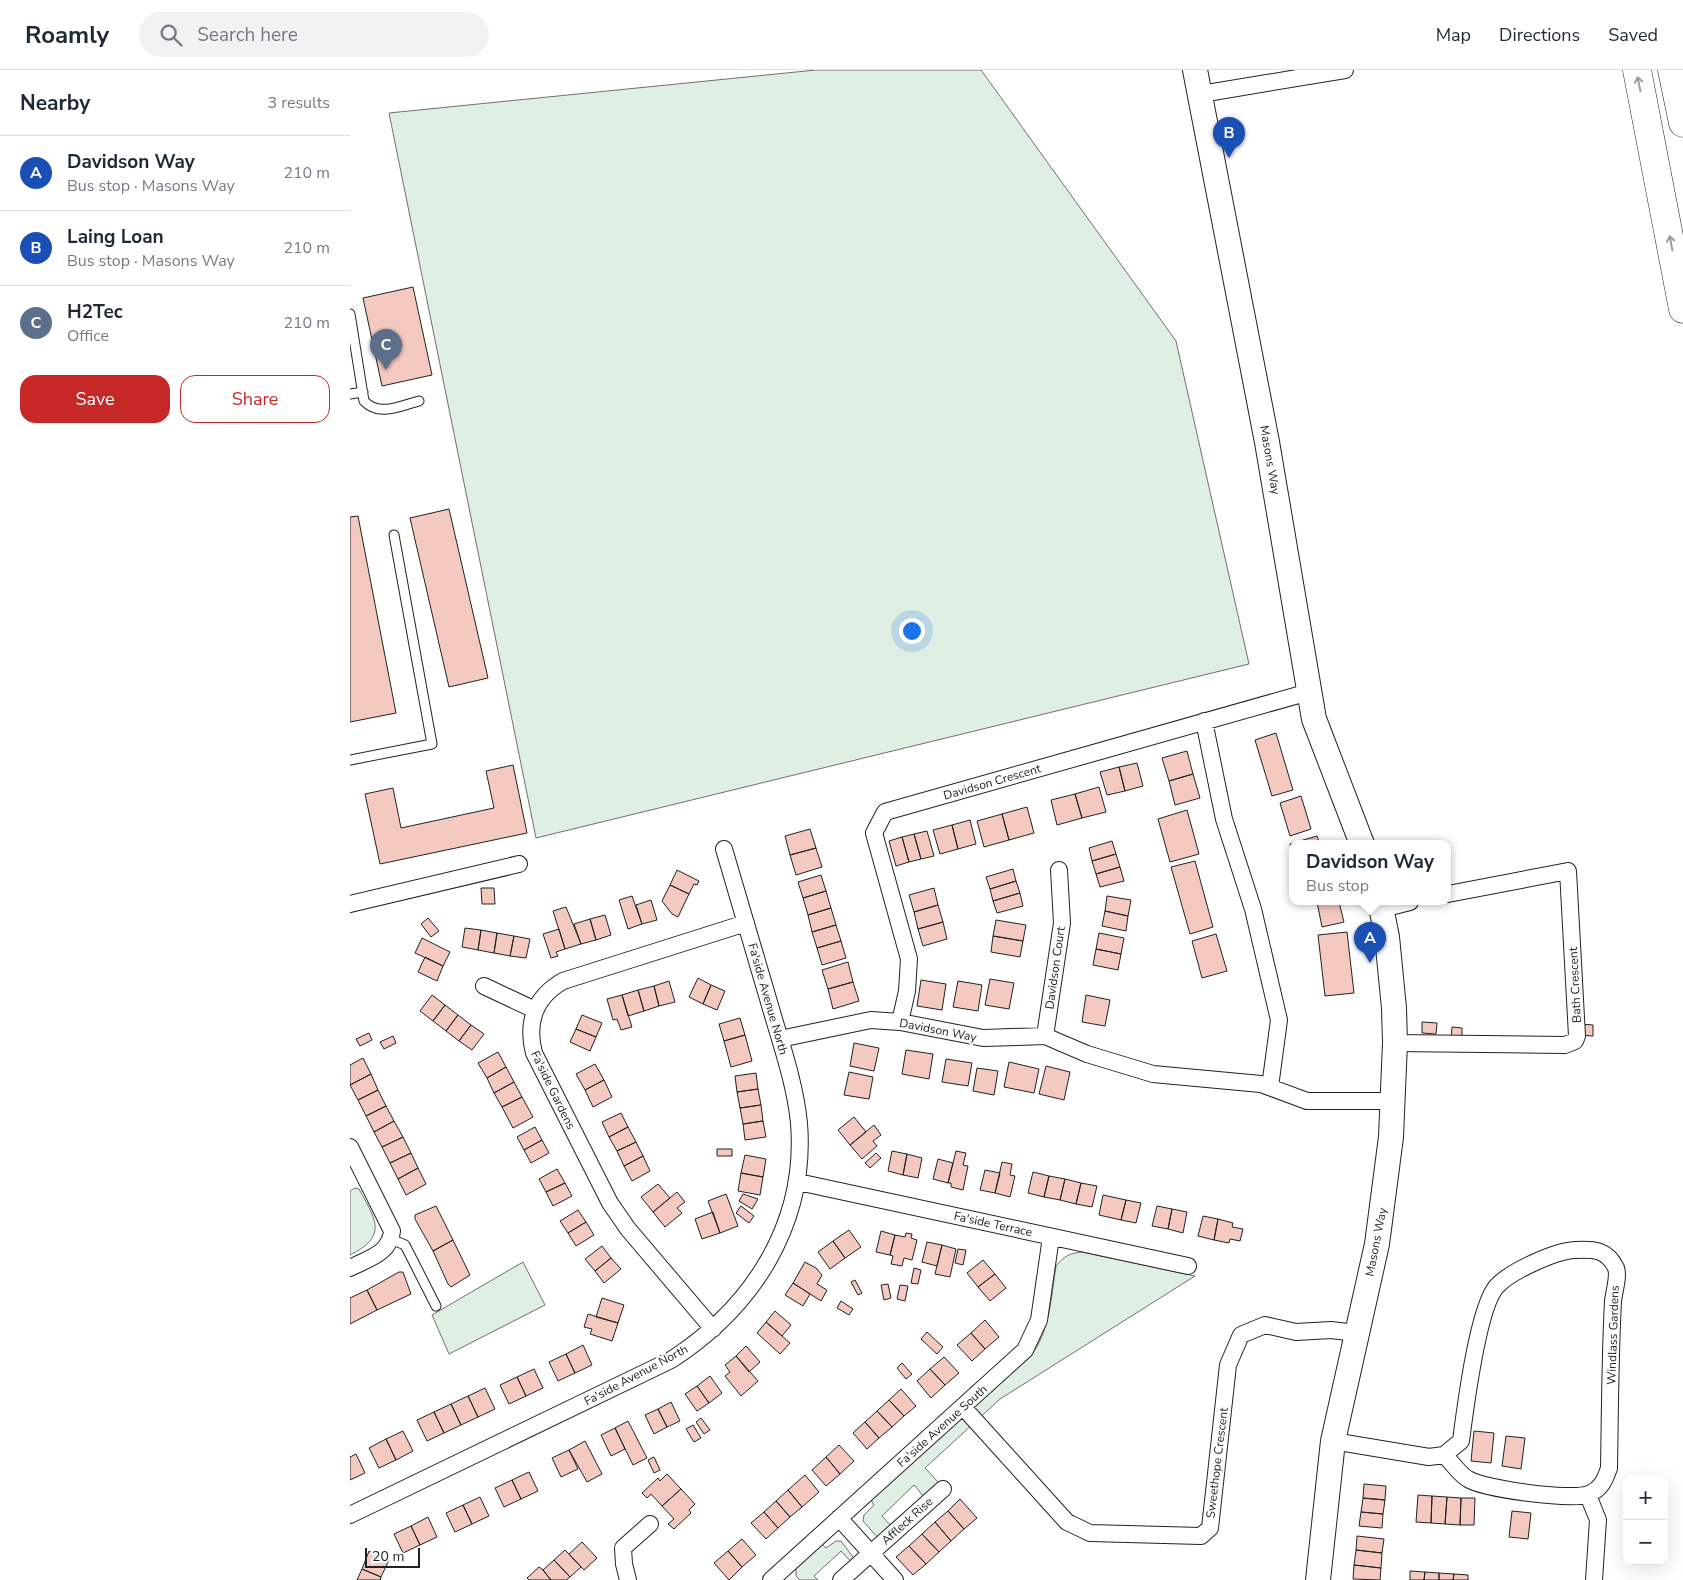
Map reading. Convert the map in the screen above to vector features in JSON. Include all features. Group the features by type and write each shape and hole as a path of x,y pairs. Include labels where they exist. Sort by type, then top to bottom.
{"highway":[{"path":"1636,70 1683,309"},
{"path":"1672,70 1683,122"}],"street":[{"name":"Masons Way","path":"1195,70 1267,442 1314,718 1360,840"},
{"path":"1201,94 1345,70"},
{"name":"Davidson Crescent","path":"900,1022 907,991 909,959 874,833 885,812 1309,692"},
{"path":"1204,721 1224,819 1253,909 1279,1020 1270,1087"},
{"name":"Fa'side Avenue North","path":"350,1515 650,1370 690,1348 713,1329 746,1295 764,1269 792,1204 798,1182 799,1122 792,1081 724,849"},
{"path":"351,901 519,864"},
{"name":"Davidson Court","path":"1045,1036 1062,923 1059,870"},
{"name":"Bath Crescent","path":"1395,1043 1564,1045 1575,1041 1577,1036 1568,871 1451,893"},
{"name":"Masons Way","path":"1318,1580 1333,1441 1382,1215 1393,1101 1394,1008 1381,905"},
{"name":"Fa'side Gardens","path":"713,1329 628,1229 610,1203 534,1053 530,1032 535,1010 546,993 563,981 746,924"},
{"path":"484,986 535,1010"},
{"name":"Davidson Way","path":"780,1039 871,1020 900,1022 983,1038 1045,1036 1087,1054 1153,1074 1261,1084 1307,1101 1393,1101"},
{"path":"350,1147 392,1231 389,1243 381,1253 350,1268"},
{"name":"Fa'side Terrace","path":"798,1182 1188,1266"},
{"name":"Fa'side Avenue South","path":"781,1577 839,1518 1017,1359 1031,1340 1039,1320 1051,1237"},
{"name":"Windlass Gardens","path":"1444,1455 1461,1441 1468,1388 1487,1305 1496,1286 1516,1272 1564,1250 1596,1249 1609,1256 1617,1270 1613,1300 1609,1468 1603,1485 1588,1495"},
{"name":"Sweethope Crescent","path":"963,1407 1067,1522 1090,1532 1201,1536 1210,1528 1228,1365 1242,1335 1265,1325 1296,1332 1331,1330 1356,1333"},
{"path":"1333,1441 1429,1457 1444,1455 1467,1479 1489,1487 1564,1496 1588,1495 1598,1520 1594,1580"},
{"name":"Affleck Rise","path":"841,1580 943,1489"},
{"name":"Affleck Rise","path":"839,1518 894,1580"},
{"path":"628,1580 624,1564 624,1548 650,1524"}],"lane":[{"path":"350,314 364,401 370,407 379,411 419,401"},
{"path":"350,394 363,392"},
{"path":"350,760 432,744 394,535"},
{"path":"389,1243 405,1245 436,1306"}],"green space":[{"path":"816,70 981,70 1176,341 1249,664 536,838 389,113"},
{"path":"355,1188 359,1189 365,1200 374,1218 375,1226 374,1234 370,1241 350,1255 350,1191"},
{"path":"1082,1252 1195,1276 1000,1399 925,1468 941,1485 925,1498 914,1485 882,1516 892,1527 879,1539 863,1521 864,1515 874,1505 871,1500 1030,1357 1042,1337 1046,1325 1056,1266 1068,1256"},
{"path":"523,1262 545,1305 449,1354 432,1315"},
{"path":"836,1541 841,1541 856,1561 853,1564 841,1551 814,1576 818,1580 800,1580 796,1576 796,1569 822,1544 826,1548"}],"building":[{"path":"413,287 432,375 382,386 363,298"},
{"path":"449,509 488,678 449,687 410,518"},
{"path":"358,516 396,713 350,722 350,517"},
{"path":"1276,733 1293,790 1272,796 1255,740"},
{"path":"1187,751 1193,774 1169,781 1162,758"},
{"path":"1137,763 1143,786 1125,791 1119,767"},
{"path":"513,765 527,833 380,864 365,794 393,788 401,828 494,808 486,771"},
{"path":"1119,767 1125,791 1107,795 1100,772"},
{"path":"1193,774 1200,798 1175,805 1169,781"},
{"path":"1099,787 1106,812 1082,818 1075,794"},
{"path":"1075,794 1082,818 1057,825 1051,800"},
{"path":"1301,796 1311,829 1290,836 1280,803"},
{"path":"1027,807 1034,833 1009,840 1002,814"},
{"path":"1187,810 1199,854 1170,862 1158,819"},
{"path":"1002,814 1009,840 984,847 977,821"},
{"path":"970,820 976,844 958,849 952,825"},
{"path":"952,825 958,849 940,854 933,830"},
{"path":"810,829 816,848 790,855 785,836"},
{"path":"927,831 934,856 921,859 914,834"},
{"path":"914,834 921,859 909,862 902,837"},
{"path":"1317,836 1318,840 1304,840"},
{"path":"902,837 909,862 896,866 889,841"},
{"path":"1112,841 1116,854 1092,861 1089,848"},
{"path":"816,848 822,867 796,875 790,855"},
{"path":"1116,854 1120,867 1096,874 1092,861"},
{"path":"1195,861 1213,927 1190,934 1171,867"},
{"path":"1120,867 1124,881 1100,887 1096,874"},
{"path":"1013,869 1016,881 990,889 986,877"},
{"path":"677,870 699,881 697,885 694,884 689,894 670,885"},
{"path":"821,875 826,891 803,898 798,882"},
{"path":"1016,881 1020,893 993,901 990,889"},
{"path":"670,885 689,894 678,917 672,914 662,901"},
{"path":"481,888 494,888 495,904 482,904"},
{"path":"934,888 938,905 914,912 909,895"},
{"path":"826,891 831,908 808,915 803,898"},
{"path":"1020,893 1023,906 997,913 993,901"},
{"path":"632,896 642,924 628,929 619,900"},
{"path":"1107,896 1131,900 1128,916 1105,911"},
{"path":"651,900 657,920 642,924 636,905"},
{"path":"938,905 943,922 918,929 914,912"},
{"path":"1318,905 1340,905 1344,922 1322,927"},
{"path":"566,907 581,944 565,949 553,911"},
{"path":"831,908 836,925 812,932 808,915"},
{"path":"1105,911 1128,916 1126,931 1102,926"},
{"path":"605,915 611,935 596,940 590,919"},
{"path":"428,918 439,931 431,937 421,924"},
{"path":"590,919 596,940 581,944 574,924"},
{"path":"996,920 1026,925 1023,941 993,936"},
{"path":"943,922 947,939 923,946 918,929"},
{"path":"836,925 841,941 817,948 812,932"},
{"path":"465,928 481,930 478,950 462,947"},
{"path":"559,929 565,949 556,952 558,956 551,958 543,934"},
{"path":"481,930 497,933 494,953 478,950"},
{"path":"1347,932 1354,993 1325,996 1318,935"},
{"path":"497,933 514,936 510,956 494,953"},
{"path":"1099,933 1124,938 1121,954 1096,949"},
{"path":"1216,934 1227,971 1202,978 1192,941"},
{"path":"514,936 530,939 526,958 510,956"},
{"path":"993,936 1023,941 1020,957 991,952"},
{"path":"422,938 450,952 443,966 415,953"},
{"path":"841,941 846,958 822,965 817,948"},
{"path":"1096,949 1121,954 1118,970 1093,965"},
{"path":"425,957 443,966 437,981 418,972"},
{"path":"848,962 853,982 828,989 822,970"},
{"path":"698,978 711,985 703,1004 689,997"},
{"path":"990,979 1014,983 1009,1009 985,1005"},
{"path":"921,980 946,984 942,1010 917,1006"},
{"path":"669,981 675,1002 659,1006 654,986"},
{"path":"958,981 982,985 978,1011 953,1007"},
{"path":"853,982 859,1001 833,1009 828,989"},
{"path":"711,985 725,991 717,1010 703,1004"},
{"path":"654,986 659,1006 644,1011 638,990"},
{"path":"638,990 644,1011 628,1016 622,995"},
{"path":"432,995 445,1005 433,1021 420,1011"},
{"path":"622,995 632,1027 621,1030 617,1019 613,1020 607,999"},
{"path":"1086,995 1110,1000 1105,1026 1082,1022"},
{"path":"445,1005 458,1015 446,1031 433,1021"},
{"path":"458,1015 471,1025 459,1041 446,1031"},
{"path":"582,1015 602,1023 596,1037 576,1029"},
{"path":"740,1018 745,1035 724,1041 719,1024"},
{"path":"1422,1022 1437,1023 1436,1034 1422,1033"},
{"path":"1580,1024 1593,1025 1593,1036 1579,1035"},
{"path":"471,1025 484,1034 472,1050 459,1041"},
{"path":"1452,1027 1462,1028 1462,1041 1451,1040"},
{"path":"576,1029 596,1037 590,1051 570,1042"},
{"path":"369,1033 372,1040 360,1046 356,1039"},
{"path":"745,1035 752,1061 731,1067 724,1041"},
{"path":"393,1036 396,1043 384,1049 380,1042"},
{"path":"854,1043 879,1048 874,1071 850,1066"},
{"path":"906,1050 933,1054 929,1079 902,1074"},
{"path":"498,1052 506,1067 487,1078 478,1063"},
{"path":"363,1058 371,1074 350,1085 350,1065"},
{"path":"946,1059 972,1063 968,1086 942,1082"},
{"path":"1009,1062 1039,1069 1034,1093 1004,1087"},
{"path":"595,1064 604,1080 585,1090 576,1074"},
{"path":"1046,1066 1070,1072 1064,1100 1039,1094"},
{"path":"506,1067 514,1082 494,1093 487,1078"},
{"path":"977,1068 998,1071 994,1095 973,1091"},
{"path":"849,1072 873,1077 869,1099 844,1095"},
{"path":"756,1073 758,1089 737,1092 735,1076"},
{"path":"371,1074 378,1090 358,1100 350,1085"},
{"path":"604,1080 612,1097 593,1107 585,1090"},
{"path":"514,1082 522,1097 502,1107 494,1093"},
{"path":"758,1089 761,1105 740,1108 737,1092"},
{"path":"378,1090 386,1106 366,1116 358,1100"},
{"path":"522,1097 533,1117 513,1128 502,1107"},
{"path":"761,1105 763,1121 743,1124 740,1108"},
{"path":"386,1106 394,1121 374,1132 366,1116"},
{"path":"621,1113 628,1127 609,1137 602,1122"},
{"path":"854,1117 866,1132 850,1145 838,1130"},
{"path":"394,1121 403,1137 382,1147 374,1132"},
{"path":"763,1121 766,1137 745,1140 743,1124"},
{"path":"874,1125 881,1135 873,1141 877,1146 862,1159 850,1145"},
{"path":"535,1127 542,1140 524,1150 517,1137"},
{"path":"628,1127 636,1142 617,1151 609,1137"},
{"path":"403,1137 411,1153 390,1163 382,1147"},
{"path":"542,1140 549,1153 531,1163 524,1150"},
{"path":"636,1142 643,1156 624,1166 617,1151"},
{"path":"717,1149 732,1149 732,1156 717,1156"},
{"path":"892,1151 907,1154 903,1175 888,1171"},
{"path":"956,1151 966,1153 963,1165 968,1166 963,1190 951,1187 951,1183 948,1183"},
{"path":"411,1153 418,1168 398,1179 390,1163"},
{"path":"876,1153 881,1158 870,1168 865,1163"},
{"path":"907,1154 922,1158 918,1178 903,1175"},
{"path":"745,1155 766,1159 763,1177 741,1173"},
{"path":"643,1156 650,1171 632,1181 624,1166"},
{"path":"938,1159 953,1163 948,1183 933,1179"},
{"path":"1002,1162 1012,1164 1010,1175 1015,1176 1010,1197 995,1193"},
{"path":"418,1168 426,1184 406,1195 398,1179"},
{"path":"557,1169 565,1183 546,1192 539,1179"},
{"path":"985,1170 1000,1173 995,1193 980,1190"},
{"path":"1033,1172 1049,1176 1044,1197 1028,1193"},
{"path":"741,1173 763,1177 760,1195 738,1191"},
{"path":"1049,1176 1065,1179 1060,1200 1044,1197"},
{"path":"1065,1179 1081,1183 1076,1204 1060,1200"},
{"path":"565,1183 572,1196 553,1206 546,1192"},
{"path":"1081,1183 1097,1186 1092,1207 1076,1204"},
{"path":"658,1184 670,1198 653,1212 641,1197"},
{"path":"677,1192 685,1202 677,1208 682,1213 665,1227 653,1212"},
{"path":"726,1194 738,1226 720,1233 708,1201"},
{"path":"743,1194 758,1199 752,1209 739,1201"},
{"path":"1103,1195 1126,1200 1121,1220 1099,1215"},
{"path":"1126,1200 1141,1203 1136,1223 1121,1220"},
{"path":"436,1206 453,1240 433,1251 415,1219 415,1215"},
{"path":"741,1206 754,1216 749,1223 736,1213"},
{"path":"1157,1206 1172,1209 1168,1229 1152,1226"},
{"path":"1172,1209 1187,1212 1183,1233 1168,1229"},
{"path":"578,1210 586,1222 568,1233 560,1221"},
{"path":"713,1212 720,1233 702,1239 695,1219"},
{"path":"1203,1216 1218,1219 1214,1240 1198,1236"},
{"path":"1218,1219 1233,1223 1232,1227 1243,1229 1240,1241 1230,1239 1229,1243 1214,1240"},
{"path":"586,1222 594,1235 576,1246 568,1233"},
{"path":"849,1230 861,1247 845,1258 833,1241"},
{"path":"881,1231 895,1235 890,1255 876,1252"},
{"path":"906,1233 912,1234 911,1238 917,1240 912,1260 904,1258 902,1266 891,1264 893,1256 890,1255 895,1235 905,1237"},
{"path":"453,1240 470,1275 451,1287 433,1251"},
{"path":"833,1241 845,1258 830,1269 818,1252"},
{"path":"927,1242 942,1245 937,1266 922,1262"},
{"path":"942,1245 956,1249 950,1277 935,1274"},
{"path":"602,1246 611,1258 595,1271 585,1259"},
{"path":"958,1249 966,1250 963,1265 955,1263"},
{"path":"611,1258 621,1269 604,1283 595,1271"},
{"path":"983,1260 995,1274 978,1287 967,1273"},
{"path":"805,1262 816,1268 822,1275 817,1284 827,1290 821,1301 793,1283"},
{"path":"914,1268 921,1270 918,1284 911,1283"},
{"path":"399,1272 403,1272 411,1294 377,1310 367,1290"},
{"path":"995,1274 1006,1288 990,1301 978,1287"},
{"path":"855,1280 862,1293 858,1295 851,1282"},
{"path":"793,1283 810,1294 803,1306 785,1295"},
{"path":"888,1284 891,1298 884,1300 881,1285"},
{"path":"900,1285 908,1286 905,1301 897,1299"},
{"path":"367,1290 377,1310 350,1324 350,1298"},
{"path":"602,1298 624,1305 618,1323 596,1317"},
{"path":"841,1301 853,1309 849,1315 837,1308"},
{"path":"775,1311 791,1325 782,1336 766,1322"},
{"path":"588,1314 618,1323 612,1341 590,1334 592,1329 584,1327"},
{"path":"985,1320 999,1337 985,1349 971,1333"},
{"path":"766,1322 790,1343 780,1354 757,1333"},
{"path":"927,1332 943,1347 937,1354 921,1339"},
{"path":"971,1333 985,1349 972,1361 957,1345"},
{"path":"583,1345 592,1365 575,1373 566,1354"},
{"path":"746,1346 760,1362 749,1372 736,1356"},
{"path":"566,1354 575,1373 558,1381 549,1362"},
{"path":"736,1356 758,1381 741,1396 725,1376 730,1372 725,1365"},
{"path":"944,1357 959,1373 945,1385 930,1369"},
{"path":"902,1363 912,1374 906,1379 897,1368"},
{"path":"534,1369 543,1388 526,1396 517,1377"},
{"path":"930,1369 945,1385 931,1398 917,1381"},
{"path":"710,1376 722,1393 709,1403 697,1386"},
{"path":"517,1377 526,1396 509,1404 500,1385"},
{"path":"697,1386 709,1403 697,1411 685,1394"},
{"path":"485,1388 495,1409 478,1417 468,1396"},
{"path":"901,1389 916,1406 904,1416 889,1400"},
{"path":"468,1396 478,1417 461,1425 451,1404"},
{"path":"889,1400 904,1416 892,1427 877,1411"},
{"path":"671,1402 680,1421 667,1427 658,1409"},
{"path":"451,1404 461,1425 444,1433 434,1412"},
{"path":"658,1409 667,1427 654,1434 645,1415"},
{"path":"877,1411 892,1427 879,1438 865,1422"},
{"path":"434,1412 444,1433 427,1441 417,1420"},
{"path":"701,1418 710,1430 704,1434 696,1422"},
{"path":"628,1421 647,1458 633,1465 615,1428"},
{"path":"865,1422 879,1438 867,1449 853,1433"},
{"path":"693,1425 701,1438 694,1442 686,1429"},
{"path":"615,1428 625,1449 611,1456 601,1435"},
{"path":"403,1431 413,1451 396,1460 386,1439"},
{"path":"1474,1431 1494,1433 1491,1463 1471,1461"},
{"path":"1506,1436 1525,1438 1521,1469 1502,1466"},
{"path":"386,1439 396,1460 379,1468 369,1448"},
{"path":"585,1441 602,1474 587,1482 569,1450"},
{"path":"839,1445 854,1461 840,1474 826,1457"},
{"path":"569,1450 578,1469 561,1477 552,1458"},
{"path":"356,1454 365,1473 350,1480 350,1457"},
{"path":"654,1457 660,1470 654,1473 648,1460"},
{"path":"826,1457 840,1474 826,1486 812,1470"},
{"path":"529,1472 538,1491 521,1499 512,1480"},
{"path":"667,1474 681,1489 662,1506 651,1494 647,1498 642,1493 658,1478 660,1481"},
{"path":"805,1475 819,1492 802,1507 788,1490"},
{"path":"512,1480 521,1499 504,1507 495,1488"},
{"path":"1364,1484 1386,1486 1385,1500 1363,1498"},
{"path":"681,1489 695,1504 689,1510 691,1513 674,1529 668,1524 674,1519 662,1506"},
{"path":"788,1490 802,1507 790,1517 776,1501"},
{"path":"1418,1495 1432,1496 1431,1523 1416,1522"},
{"path":"1432,1496 1447,1497 1445,1524 1431,1523"},
{"path":"480,1497 489,1516 472,1524 463,1505"},
{"path":"1447,1497 1461,1498 1460,1525 1445,1524"},
{"path":"1363,1498 1385,1500 1383,1514 1361,1512"},
{"path":"1461,1498 1475,1498 1474,1525 1460,1525"},
{"path":"960,1499 977,1518 964,1529 948,1511"},
{"path":"776,1501 790,1517 778,1528 764,1512"},
{"path":"463,1505 472,1524 455,1532 446,1513"},
{"path":"948,1511 964,1529 951,1541 935,1522"},
{"path":"1512,1511 1531,1513 1528,1539 1509,1537"},
{"path":"764,1512 778,1528 766,1539 751,1523"},
{"path":"1361,1512 1383,1514 1382,1528 1359,1526"},
{"path":"428,1517 437,1537 420,1545 411,1526"},
{"path":"935,1522 951,1541 939,1552 922,1534"},
{"path":"411,1526 420,1545 403,1553 394,1534"},
{"path":"922,1534 939,1552 926,1564 909,1546"},
{"path":"1357,1536 1384,1539 1382,1553 1356,1550"},
{"path":"742,1539 756,1555 742,1567 728,1551"},
{"path":"582,1542 597,1558 584,1570 569,1554"},
{"path":"909,1546 926,1564 913,1575 896,1557"},
{"path":"565,1550 581,1567 570,1577 554,1560"},
{"path":"1356,1550 1382,1553 1381,1568 1354,1565"},
{"path":"369,1551 389,1560 381,1577 362,1569"},
{"path":"728,1551 742,1567 729,1580 714,1563"},
{"path":"554,1560 570,1577 566,1580 551,1580 543,1570"},
{"path":"1354,1565 1381,1568 1380,1580 1353,1579"},
{"path":"539,1567 551,1580 529,1580 527,1578"},
{"path":"362,1569 381,1577 380,1580 357,1580"},
{"path":"1410,1571 1425,1572 1424,1580 1410,1580"},
{"path":"1425,1572 1439,1573 1439,1580 1424,1580"},
{"path":"1439,1573 1454,1574 1453,1580 1439,1580"},
{"path":"1454,1574 1468,1575 1468,1580 1453,1580"}],"place":[{"name":"Laing Loan","path":"1229,158"},
{"name":"H2Tec","path":"386,370"},
{"name":"Davidson Way","path":"1370,963"}]}
